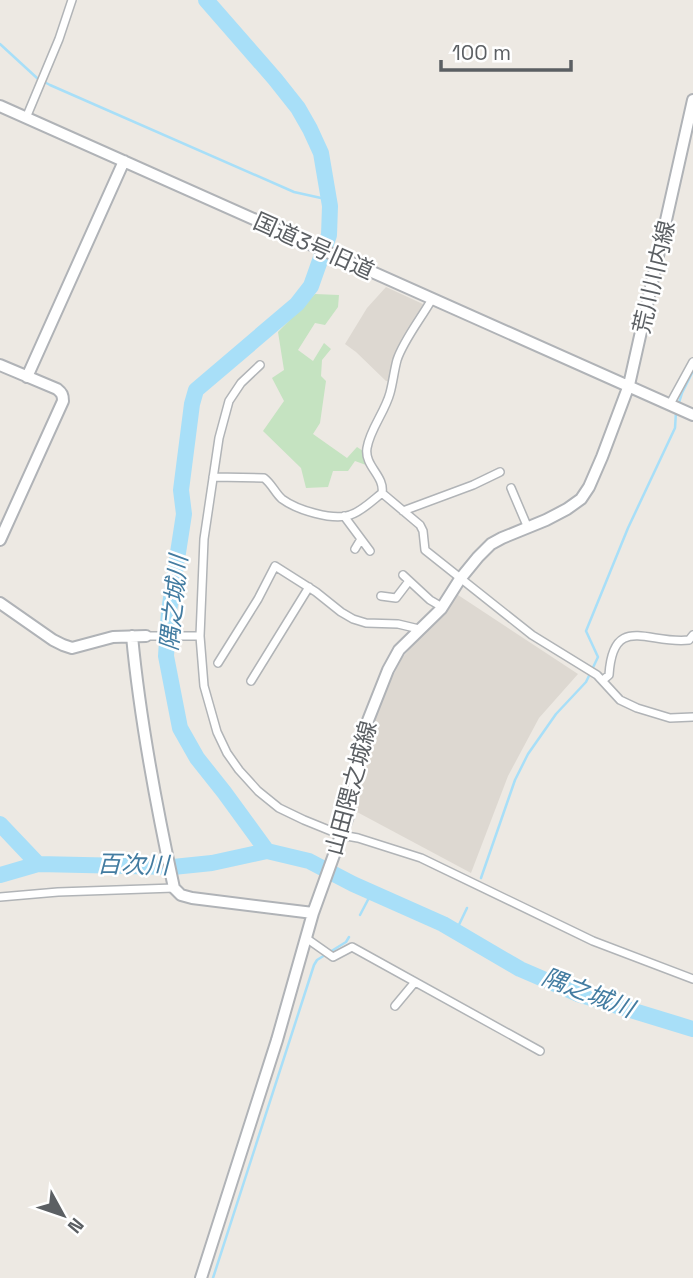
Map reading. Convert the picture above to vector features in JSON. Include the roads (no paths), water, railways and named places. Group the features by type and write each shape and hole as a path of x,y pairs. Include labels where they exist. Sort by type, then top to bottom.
{"street":[{"path":"26,118 72,0"},
{"name":"荒川川内線","path":"629,385 693,100"},
{"name":"国道3号旧道","path":"0,106 629,385"},
{"path":"27,377 124,161"},
{"path":"213,477 264,478 281,498 335,517 352,515 382,494 381,481 368,461 367,450 390,393 397,358 432,299"},
{"path":"675,406 693,362"},
{"path":"0,365 61,392 63,401 0,540"},
{"path":"260,365 241,383 229,401 219,438 204,539 198,636 201,664 208,704 227,753 258,791 279,808 340,837 358,838 421,858 593,941 693,979"},
{"path":"629,385 693,415"},
{"name":"山田隈之城線","path":"201,1278 278,1040 315,907 353,797 367,723 378,693 399,650 442,607 478,556 491,544 567,509 581,499 589,487 629,385"},
{"path":"403,511 500,472"},
{"path":"511,488 528,528"},
{"path":"382,494 420,524 425,550 532,635 603,680 620,700 670,718 693,717"},
{"path":"344,516 370,551"},
{"path":"355,549 361,539"},
{"path":"218,663 275,566 353,618 366,623 398,624 419,629"},
{"path":"381,596 396,598 406,578 442,607"},
{"path":"251,681 309,587"},
{"path":"0,603 52,640 72,648 132,636 198,636"},
{"path":"603,680 610,675 610,659 615,646 626,636 639,635 677,642 689,640 693,635"},
{"path":"132,636 135,676 174,886 181,895 192,898 315,907"},
{"path":"0,897 174,886"},
{"path":"306,938 333,957 352,947 540,1051"},
{"path":"395,1006 415,982"}],"waterway":[{"name":"隅之城川","path":"206,0 275,79 298,108 310,129 321,153 330,206 329,235 311,286 297,304 196,390 181,490 184,514 169,611 166,656 180,728 197,758 267,851 309,861 443,924 520,969 578,994 693,1029"},
{"path":"0,44 37,78 50,85 294,192 330,200"},
{"path":"678,406 693,371"},
{"path":"481,878 515,780 528,754 556,714 586,682 598,657 586,631 628,528 675,428 676,412"},
{"path":"0,824 38,864"},
{"name":"百次川","path":"0,875 38,864 173,867 212,863 267,851"},
{"path":"360,915 372,892"},
{"path":"456,931 467,908"},
{"path":"213,1278 314,965 349,937"}]}
